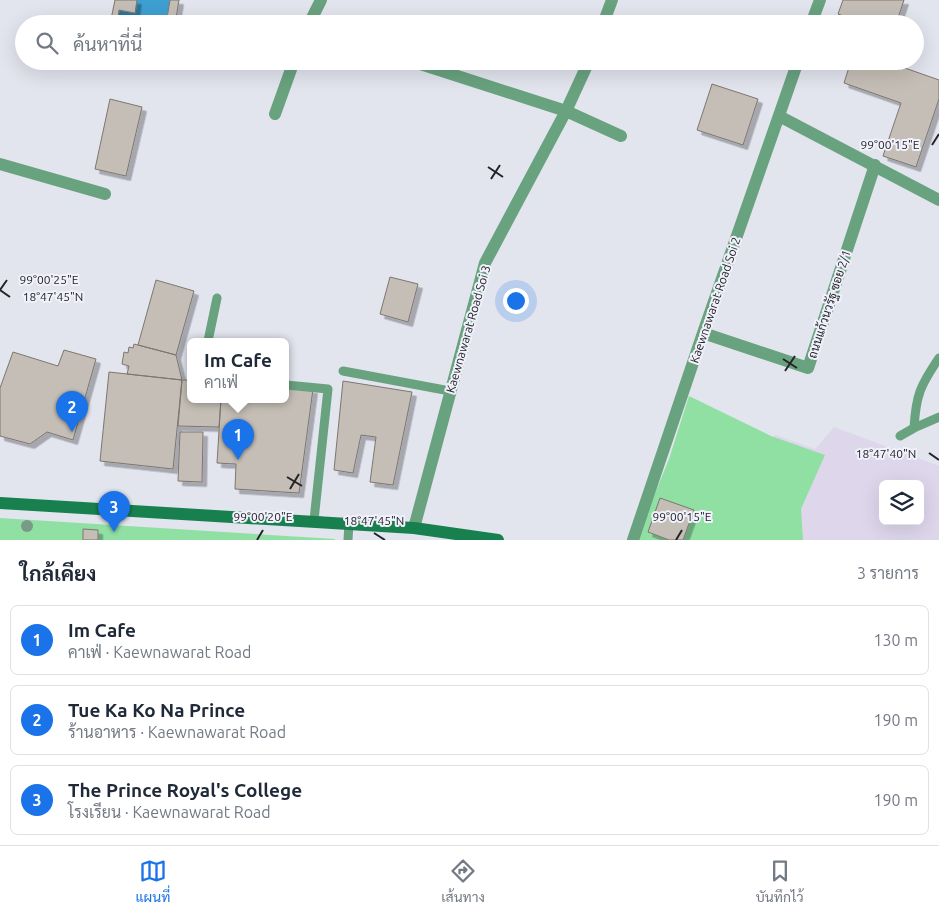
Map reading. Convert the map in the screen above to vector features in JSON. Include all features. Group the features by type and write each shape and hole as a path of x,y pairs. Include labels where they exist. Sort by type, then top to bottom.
{"street":[{"path":"314,15 321,0"},
{"path":"606,15 612,0"},
{"path":"815,15 820,0"},
{"path":"275,114 291,70"},
{"path":"439,70 566,111 621,136"},
{"name":"Kaewnawarat Road Soi 3","path":"414,528 485,264 566,111 585,70"},
{"name":"Kaewnawarat Road Soi 2","path":"633,540 795,70"},
{"path":"779,116 875,164 939,200"},
{"path":"0,164 105,194"},
{"name":"ถนนแก้วนวรัฐ ซอย 2/1","path":"703,333 808,368 875,164"},
{"path":"0,503 349,523 414,528 498,540"}],"lane":[{"path":"209,338 217,298"},
{"path":"914,428 919,390 939,358"},
{"path":"343,371 450,391"},
{"path":"289,385 328,389 314,520 321,521"},
{"path":"900,436 939,417"},
{"path":"348,540 349,523"}],"shaded area":[{"path":"834,427 939,466 939,540 690,540 775,435 815,449"}],"green space":[{"path":"689,396 771,436 825,455 801,509 803,540 636,540 669,459"},
{"path":"0,518 335,539 335,540 0,540"}],"water":[{"path":"137,0 170,0 168,15 118,15 119,10 134,13"}],"building":[{"path":"115,0 137,0 135,13 119,10 118,15 112,15"},
{"path":"170,0 179,0 176,15 168,15"},
{"path":"843,0 904,0 899,15 838,14"},
{"path":"848,70 911,70 939,80 939,99 916,167 883,156 901,103 844,83"},
{"path":"712,84 758,99 743,145 697,130"},
{"path":"110,99 142,107 126,176 95,169"},
{"path":"390,277 418,284 408,322 380,314"},
{"path":"156,280 194,291 176,355 138,345"},
{"path":"134,344 176,355 182,380 127,374 129,366 122,364 124,352 128,353 129,347 133,348"},
{"path":"64,350 96,359 73,440 47,432 30,444 0,436 0,388 13,352 58,366"},
{"path":"109,372 182,380 173,469 100,461"},
{"path":"182,380 187,380 187,403 221,403 219,427 178,426"},
{"path":"343,381 412,392 393,485 370,482 376,437 361,435 353,473 334,470"},
{"path":"289,388 313,389 299,493 235,489 236,464 217,463 221,403 289,403"},
{"path":"180,432 203,432 202,482 178,481"},
{"path":"660,498 694,510 683,540 669,540 648,532"},
{"path":"83,529 98,530 98,540 83,540"}],"place":[{"name":"Tue Ka Ko Na Prince","path":"72,432"},
{"name":"Im Cafe","path":"238,460"},
{"name":"The Prince Royal's College","path":"114,532"}]}
